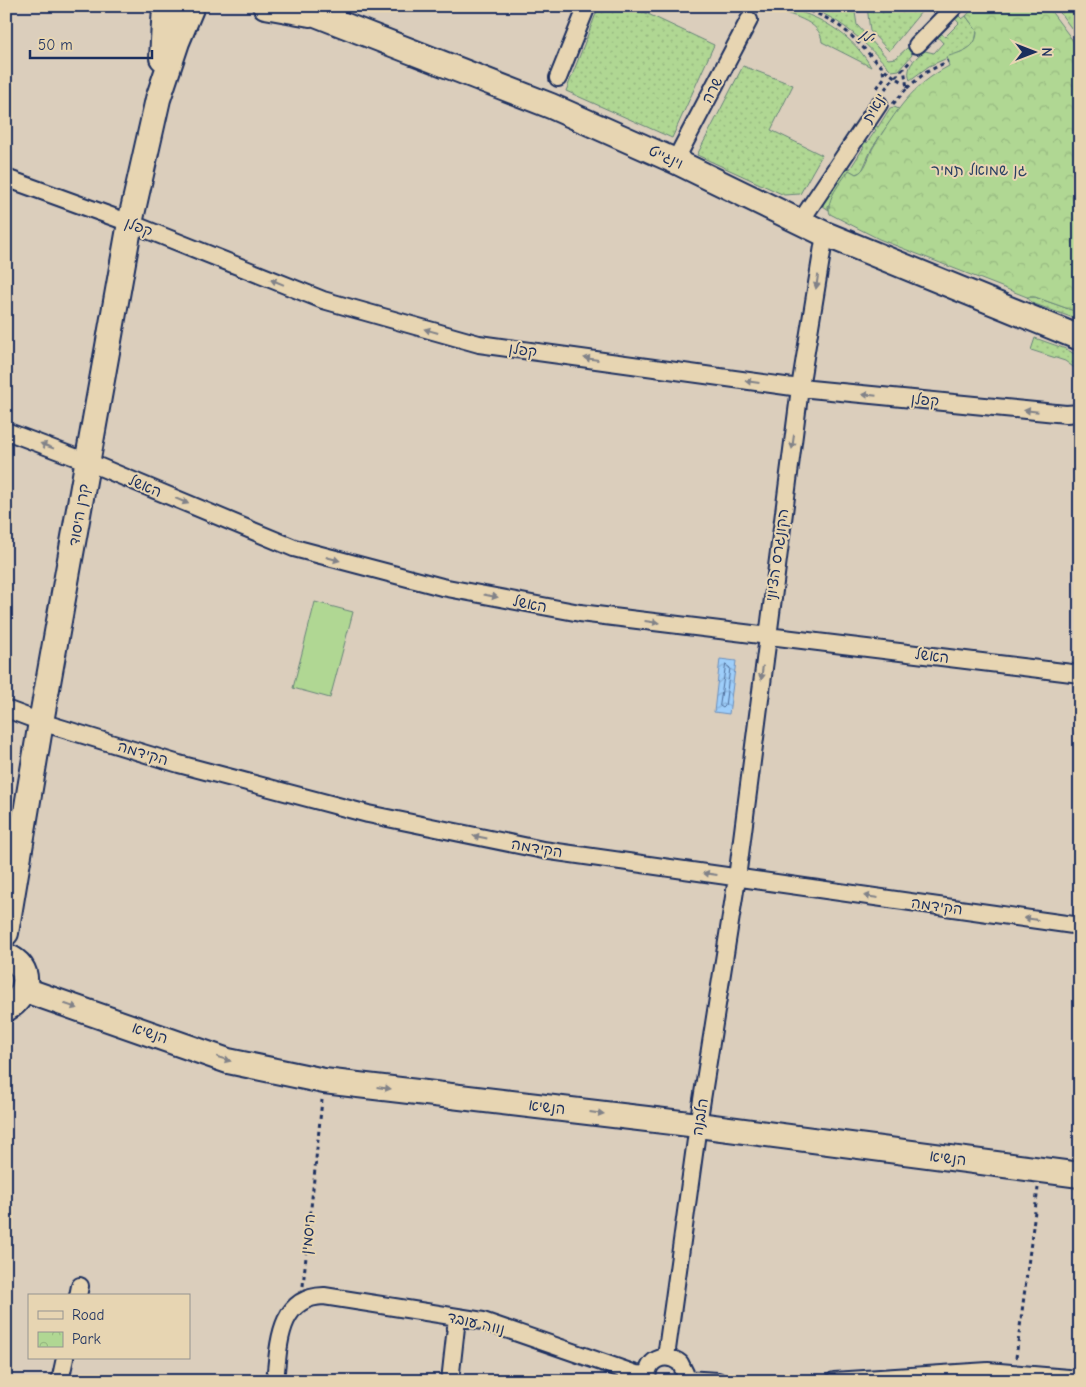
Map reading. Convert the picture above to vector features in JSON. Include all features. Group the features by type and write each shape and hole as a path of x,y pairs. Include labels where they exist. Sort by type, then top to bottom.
{"street":[{"name":"קרן היסוד","path":"158,99 165,6"},
{"name":"קרן היסוד","path":"6,933 41,722 130,224 158,99 177,42 192,6"},
{"name":"וינגייט","path":"265,6 304,10 551,106 675,161 825,234 1080,338"},
{"path":"558,78 587,6"},
{"path":"917,46 955,6"},
{"name":"שרה","path":"675,161 749,20"},
{"name":"ינאית","path":"800,222 879,100"},
{"name":"קפלן","path":"6,178 130,224 323,300 479,344 800,388 1075,412"},
{"name":"הקונגרס הציוני","path":"736,878 766,636 800,388 825,234"},
{"name":"וינגייט","path":"1013,312 1080,330"},
{"name":"האשל","path":"6,431 88,462 294,548 442,587 580,613 1080,674"},
{"name":"הקידמה","path":"6,709 41,722 179,764 368,814 543,850 1080,926"},
{"name":"הלבנה","path":"666,1357 698,1125 736,878"},
{"path":"6,956 18,963 26,980 25,990 15,1004 6,1009"},
{"name":"הנשיא","path":"25,990 228,1061 324,1081 698,1125 1080,1175"},
{"name":"נווה עובד","path":"301,1301 311,1297 324,1296 482,1322 647,1378"},
{"path":"274,1381 281,1327 301,1301"},
{"path":"450,1381 457,1318"},
{"path":"647,1378 654,1361 666,1357 680,1363 684,1368 685,1380 718,1381"},
{"path":"60,1381 65,1360"},
{"path":"834,1381 960,1372 1080,1378"}],"path":[{"name":"ילן","path":"795,6 818,14 839,26 882,67 907,86"},
{"name":"ינאית","path":"879,100 894,77 920,50 917,46"},
{"path":"882,67 884,78 873,93 885,106 896,103 907,86 926,72 948,61"},
{"path":"904,68 907,86"},
{"name":"היסמין","path":"301,1301 324,1081"},
{"path":"1014,1374 1040,1170"}],"green space":[{"path":"599,6 631,6 714,45 672,138 566,91"},
{"path":"762,6 794,10 824,22 851,41 871,67 822,42 816,28 810,23 771,8 763,12 759,10"},
{"path":"805,6 854,6 857,25 888,59 896,58 907,48 910,48 912,55 899,70 892,71 853,33 831,18"},
{"path":"867,6 926,6 889,51 870,31"},
{"name":"גן שמואל תמיר","path":"975,6 1047,6 1080,50 1080,313 1035,297 1027,297 879,239 830,214 830,203 838,186 849,170 856,174 862,170 874,146 906,100 924,82 949,66 946,57 967,49 974,42 977,31 966,16"},
{"path":"1055,6 1080,6 1080,40"},
{"path":"955,12 962,19 966,16 977,31 975,42 968,49 929,66 910,80 910,67 918,56 925,51 934,53 943,43 934,33 937,30 945,37 959,23 952,15"},
{"path":"743,66 793,85 771,130 822,155 800,194 784,195 697,155"},
{"path":"890,108 899,109 872,148 862,171 856,174 849,171 828,206 829,210 823,206 824,198 846,166 850,169 864,147 858,144 861,139 867,143 876,130 869,125 871,122 878,127"},
{"path":"1027,297 1035,297 1080,313 1079,320 1032,303"},
{"path":"1035,338 1066,349 1078,356 1080,372 1065,361 1031,350"},
{"path":"315,602 353,612 330,698 293,688"}],"water":[{"path":"720,659 736,661 729,714 714,712"}]}
